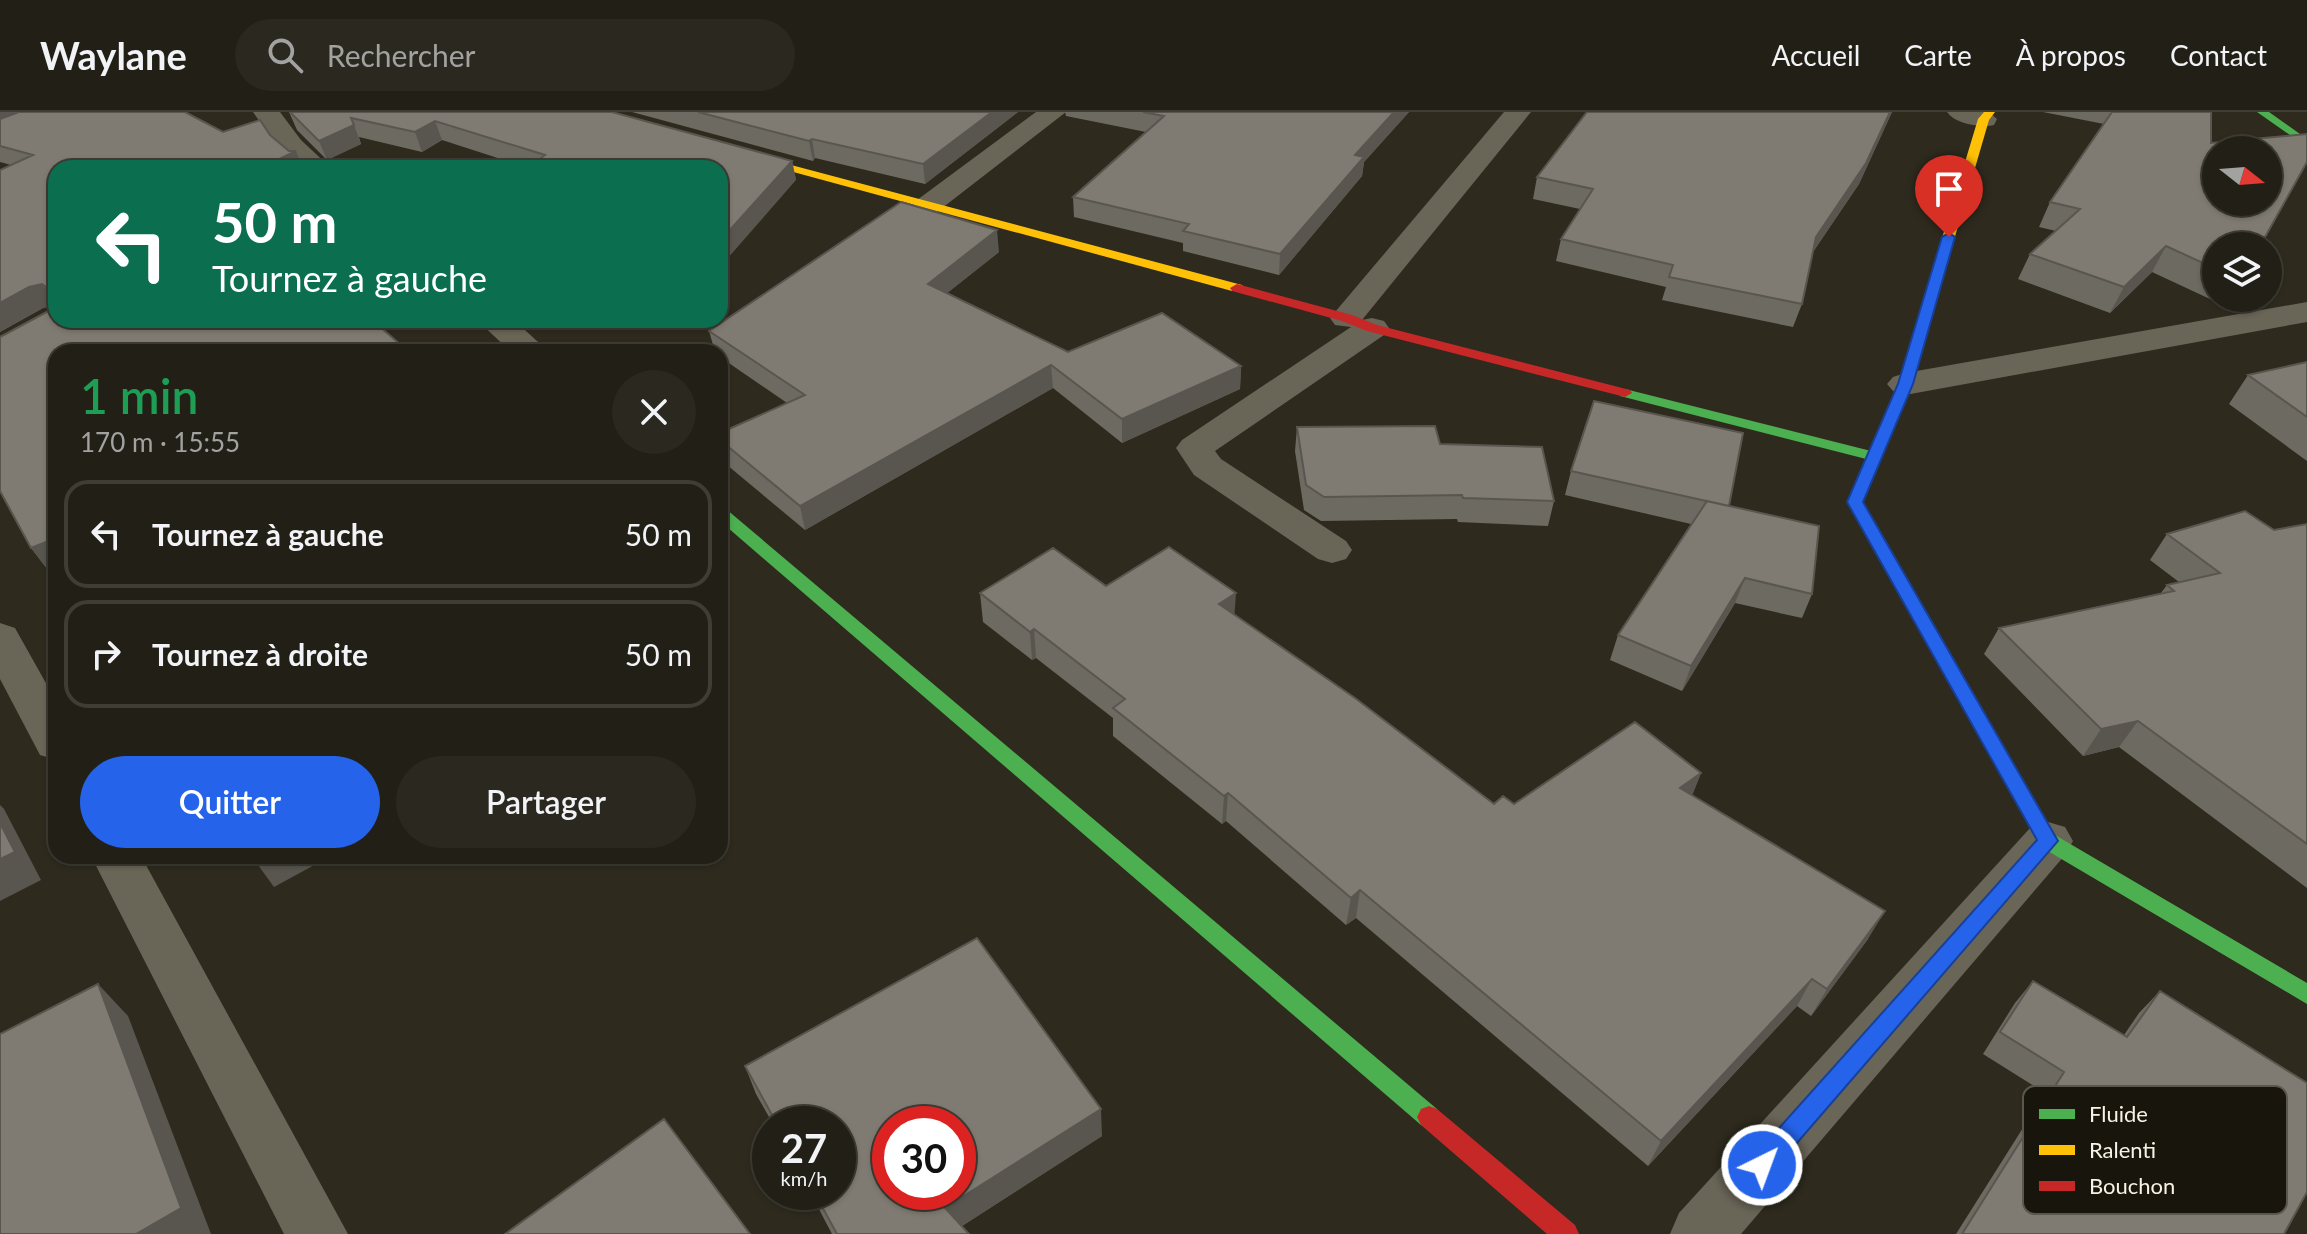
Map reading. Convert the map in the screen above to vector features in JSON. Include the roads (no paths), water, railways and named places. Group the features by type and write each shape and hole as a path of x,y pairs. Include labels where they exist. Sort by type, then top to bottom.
{"street":[{"path":"266,112 291,146 308,160"},
{"path":"927,206 1053,112"},
{"path":"1332,550 1207,467 1199,459 1195,448 1360,323 1518,112"},
{"path":"2262,112 2307,144"},
{"path":"1978,114 1905,384 1855,502 2048,841 2307,994"},
{"path":"713,146 1360,323 1874,456"},
{"path":"1905,384 2307,312"},
{"path":"504,328 522,344"},
{"path":"728,520 1566,1234"},
{"path":"0,638 48,728"},
{"path":"1701,1234 2048,841"},
{"path":"120,864 317,1234"}]}
